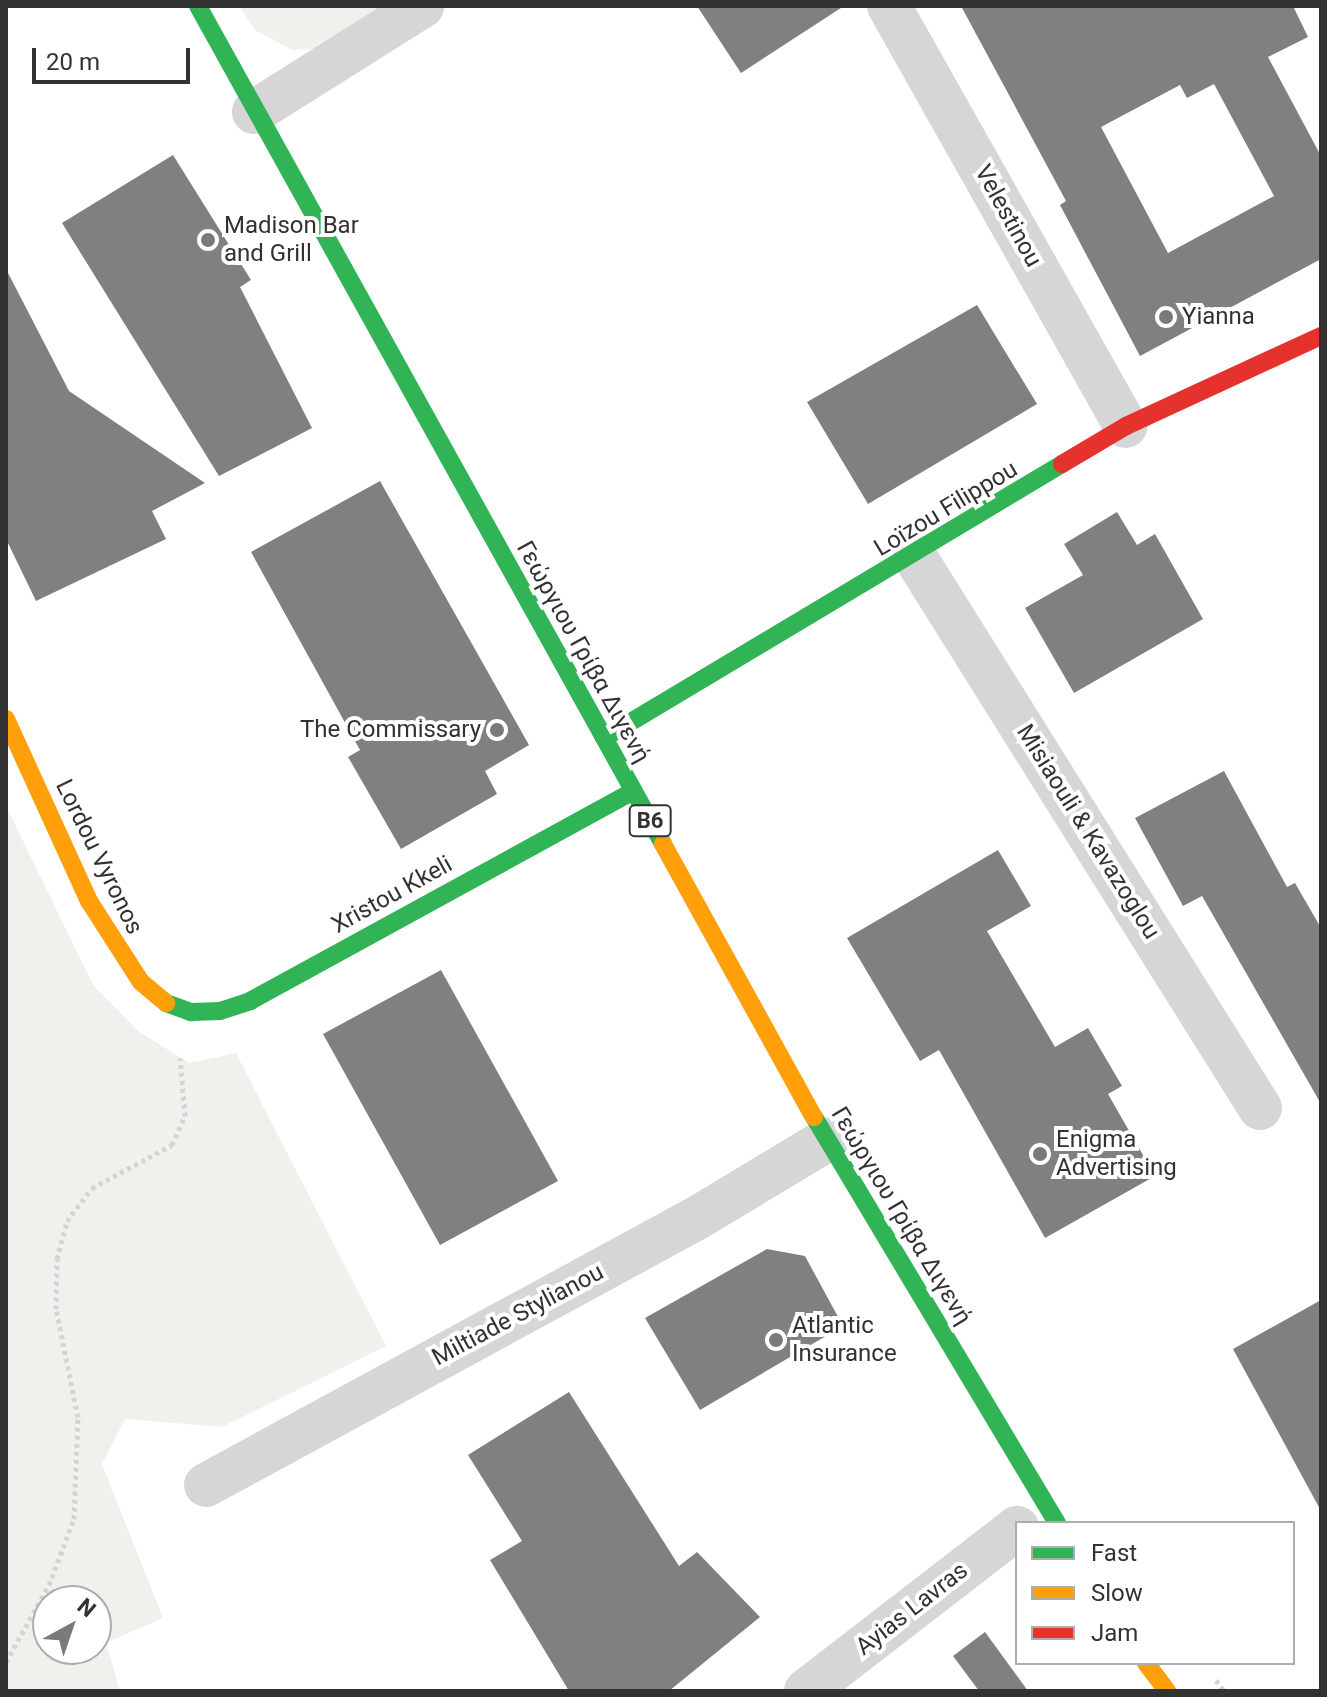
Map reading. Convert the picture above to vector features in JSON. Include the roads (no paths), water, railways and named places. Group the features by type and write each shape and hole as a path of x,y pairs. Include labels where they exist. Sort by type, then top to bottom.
{"main road":[{"name":"Γεώργιου Γρίβα Διγενή","path":"198,6 1036,1520"},
{"name":"Loïzou Filippou","path":"604,738 915,557 1126,426 1321,336"},
{"name":"Lordou Vyronos","path":"6,719 89,901 141,982 167,1004"},
{"name":"Xristou Kkeli","path":"167,1004 191,1012 220,1011 250,1001 633,791"},
{"path":"1148,1665 1167,1691"}],"street":[{"path":"254,112 422,6"},
{"name":"Velestinou","path":"889,6 1126,426"},
{"name":"Misiaouli & Kavazoglou","path":"915,557 1260,1108"},
{"name":"Miltiade Stylianou","path":"206,1485 697,1218 827,1140"},
{"name":"Ayias Lavras","path":"806,1691 1015,1536"}],"place":[{"name":"Madison Bar and Grill","path":"208,240"},
{"name":"Yianna","path":"1166,317"},
{"name":"The Commissary","path":"497,730"},
{"name":"Enigma Advertising","path":"1040,1154"},
{"name":"Atlantic Insurance","path":"776,1340"}]}
